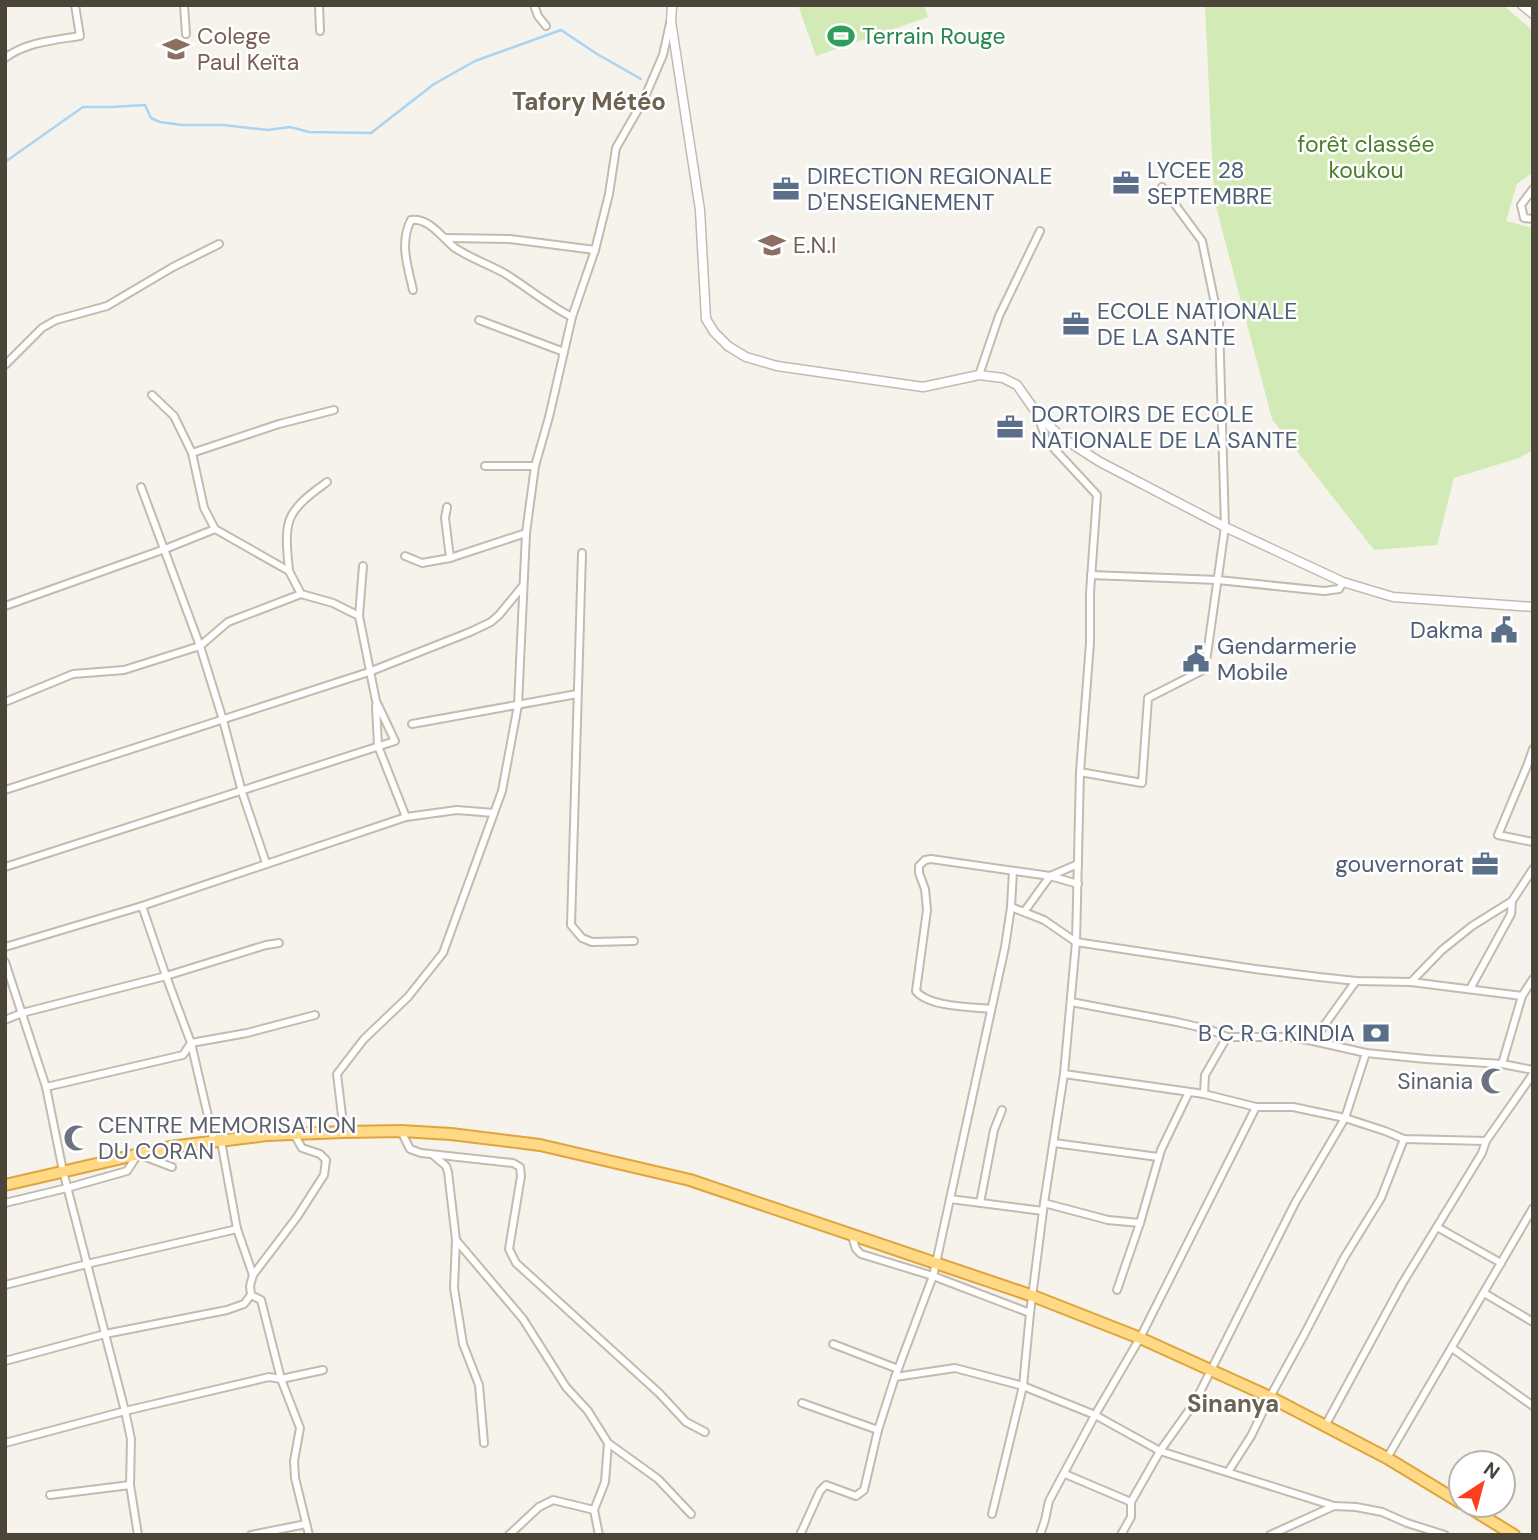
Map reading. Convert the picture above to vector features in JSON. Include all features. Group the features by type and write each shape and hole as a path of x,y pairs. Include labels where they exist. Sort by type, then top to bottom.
{"highway":[{"path":"5,1185 170,1147 267,1135 401,1132 451,1134 540,1145 690,1180 1033,1296 1140,1338 1270,1396 1387,1458 1447,1494"},
{"path":"1488,1519 1514,1535"}],"street":[{"path":"5,58 34,44 80,36 75,5"},
{"path":"184,5 186,34"},
{"path":"319,5 320,31"},
{"path":"534,5 538,16 547,26"},
{"path":"344,1132 337,1074 364,1039 408,997 443,953 502,792 517,705 526,533 535,466 572,317 595,250 609,194 616,148 644,99 663,55 672,5"},
{"path":"1522,5 1533,14"},
{"path":"671,21 700,210 706,319 728,346 746,357 777,366 923,387 979,375 1003,378 1017,385 1038,415 1060,437 1100,462 1225,527 1343,582 1393,597 1533,607"},
{"path":"1080,772 1142,783 1148,698 1205,669 1218,580 1225,527 1219,323 1202,241 1162,187"},
{"path":"1533,189 1521,205 1524,218 1533,219"},
{"path":"414,290 404,250 407,229 411,220 416,219 438,230 453,246 503,273 572,317"},
{"path":"979,375 999,316 1040,231"},
{"path":"446,238 510,239 595,250"},
{"path":"5,365 42,328 56,320 107,306 173,267 219,244"},
{"path":"479,320 564,352"},
{"path":"152,395 174,416 192,453 204,508 215,530 289,571"},
{"path":"192,453 279,424 334,410"},
{"path":"992,1514 1023,1385 1030,1313 1064,1074 1076,942 1080,772 1097,495 1046,440 1038,415"},
{"path":"485,466 535,466"},
{"path":"301,594 289,571 288,526 295,509 327,482"},
{"path":"141,487 200,646 242,792 266,863"},
{"path":"447,507 445,518 450,558"},
{"path":"5,606 215,530"},
{"path":"405,556 422,563 450,558 526,533"},
{"path":"582,553 571,925 582,938 592,942 634,940"},
{"path":"363,566 359,616 376,701 378,747 406,817"},
{"path":"1091,575 1218,580 1324,591 1339,589 1343,582"},
{"path":"5,790 369,672 491,621 522,587"},
{"path":"5,702 73,674 124,670 200,646 228,622 301,594 333,603 359,616"},
{"path":"412,724 577,694"},
{"path":"5,867 395,741 376,701"},
{"path":"1533,749 1530,766 1498,835 1533,842"},
{"path":"5,947 142,906 406,817 457,810 494,813"},
{"path":"991,1009 935,1003 920,997 916,991 927,910 919,866 925,860 931,859 1050,876 1078,884"},
{"path":"1024,912 1050,876 1078,864"},
{"path":"1411,982 1442,950 1472,926 1512,901 1533,869"},
{"path":"800,1535 825,1485 856,1496 863,1490 895,1377 933,1276 1004,947 1011,907 1013,871"},
{"path":"1470,989 1511,914 1512,901"},
{"path":"142,906 191,1043 237,1229 253,1275"},
{"path":"1011,907 1044,920 1076,942 1255,969 1356,981 1411,982 1522,996"},
{"path":"5,1020 22,1013 166,976 279,943"},
{"path":"5,962 46,1087 67,1188 125,1411 131,1439 130,1485 138,1535"},
{"path":"1502,1064 1522,996 1533,979"},
{"path":"1313,1041 1356,981"},
{"path":"1071,1002 1177,1022 1211,1030 1227,1037 1289,1037 1366,1053 1502,1064 1533,1072 1486,1141 1482,1153 1402,1284 1325,1426"},
{"path":"46,1087 183,1055 191,1043 315,1015"},
{"path":"1204,1094 1205,1075 1227,1037"},
{"path":"1121,1535 1131,1517 1131,1502 1160,1451 1195,1402 1295,1203 1345,1118 1366,1053"},
{"path":"1064,1074 1204,1094 1256,1107 1293,1107 1345,1118 1404,1139 1486,1141"},
{"path":"1117,1290 1140,1223 1158,1157 1189,1092"},
{"path":"1040,1535 1049,1501 1140,1338 1256,1107"},
{"path":"980,1203 993,1130 1002,1110"},
{"path":"401,1132 410,1149 421,1153 513,1163 520,1167 521,1176 509,1249 516,1263 659,1393 686,1422 705,1432"},
{"path":"244,1304 251,1295 253,1275 297,1217 324,1175 326,1160 320,1154 302,1148 294,1134"},
{"path":"1228,1472 1251,1436 1344,1258 1381,1198 1404,1139"},
{"path":"1054,1143 1158,1157"},
{"path":"5,1203 127,1171 138,1154 173,1167"},
{"path":"432,1155 446,1166 449,1172 456,1240 454,1288 463,1344 478,1385 484,1443"},
{"path":"446,1166 450,1156"},
{"path":"950,1199 1044,1208 1140,1223"},
{"path":"1387,1458 1533,1208"},
{"path":"1437,1227 1501,1263"},
{"path":"5,1285 237,1229"},
{"path":"851,1234 856,1250 861,1254 933,1276 1030,1313"},
{"path":"456,1240 523,1320 566,1387 588,1411 608,1443 658,1479 691,1514"},
{"path":"1484,1293 1533,1322"},
{"path":"251,1295 261,1300 281,1379 300,1428 294,1461 295,1478 309,1535"},
{"path":"5,1361 104,1334 227,1310 261,1300"},
{"path":"833,1344 898,1369"},
{"path":"1451,1348 1533,1406"},
{"path":"895,1377 955,1368 1023,1385 1095,1415 1160,1451 1334,1506 1382,1512 1445,1535"},
{"path":"5,1443 269,1377 281,1379 323,1370"},
{"path":"802,1403 878,1430"},
{"path":"599,1535 594,1510 605,1482 608,1443"},
{"path":"1065,1474 1131,1502"},
{"path":"50,1495 130,1485"},
{"path":"509,1535 539,1507 553,1500 594,1510"},
{"path":"1270,1535 1334,1506"},
{"path":"251,1535 306,1524"}],"green space":[{"name":"Terrain Rouge","path":"798,5 924,5 928,17 816,56"},
{"name":"forêt classée koukou","path":"1205,5 1503,5 1533,31 1533,172 1517,184 1506,221 1533,228 1533,450 1519,458 1454,478 1437,545 1374,550 1272,419 1214,199"}],"waterway":[{"path":"5,162 83,107 145,105 151,118 182,125 223,125 268,130 290,127 309,132 371,133 434,84 475,61 561,30 641,79"}],"place":[{"name":"Terrain Rouge","path":"841,36"},
{"name":"Colege Paul Keïta","path":"176,49"},
{"name":"LYCEE 28 SEPTEMBRE","path":"1126,183"},
{"name":"DIRECTION REGIONALE D'ENSEIGNEMENT","path":"786,189"},
{"name":"E.N.I","path":"772,245"},
{"name":"ECOLE NATIONALE DE LA SANTE","path":"1076,324"},
{"name":"DORTOIRS DE ECOLE NATIONALE DE LA SANTE","path":"1010,427"},
{"name":"Dakma","path":"1504,630"},
{"name":"Gendarmerie Mobile","path":"1196,659"},
{"name":"gouvernorat","path":"1485,864"},
{"name":"B C R G KINDIA","path":"1376,1033"},
{"name":"Sinania","path":"1494,1081"},
{"name":"CENTRE MEMORISATION DU CORAN","path":"77,1138"}],"district":[{"name":"Tafory Météo","path":"589,101"},
{"name":"Sinanya","path":"1233,1403"}]}
